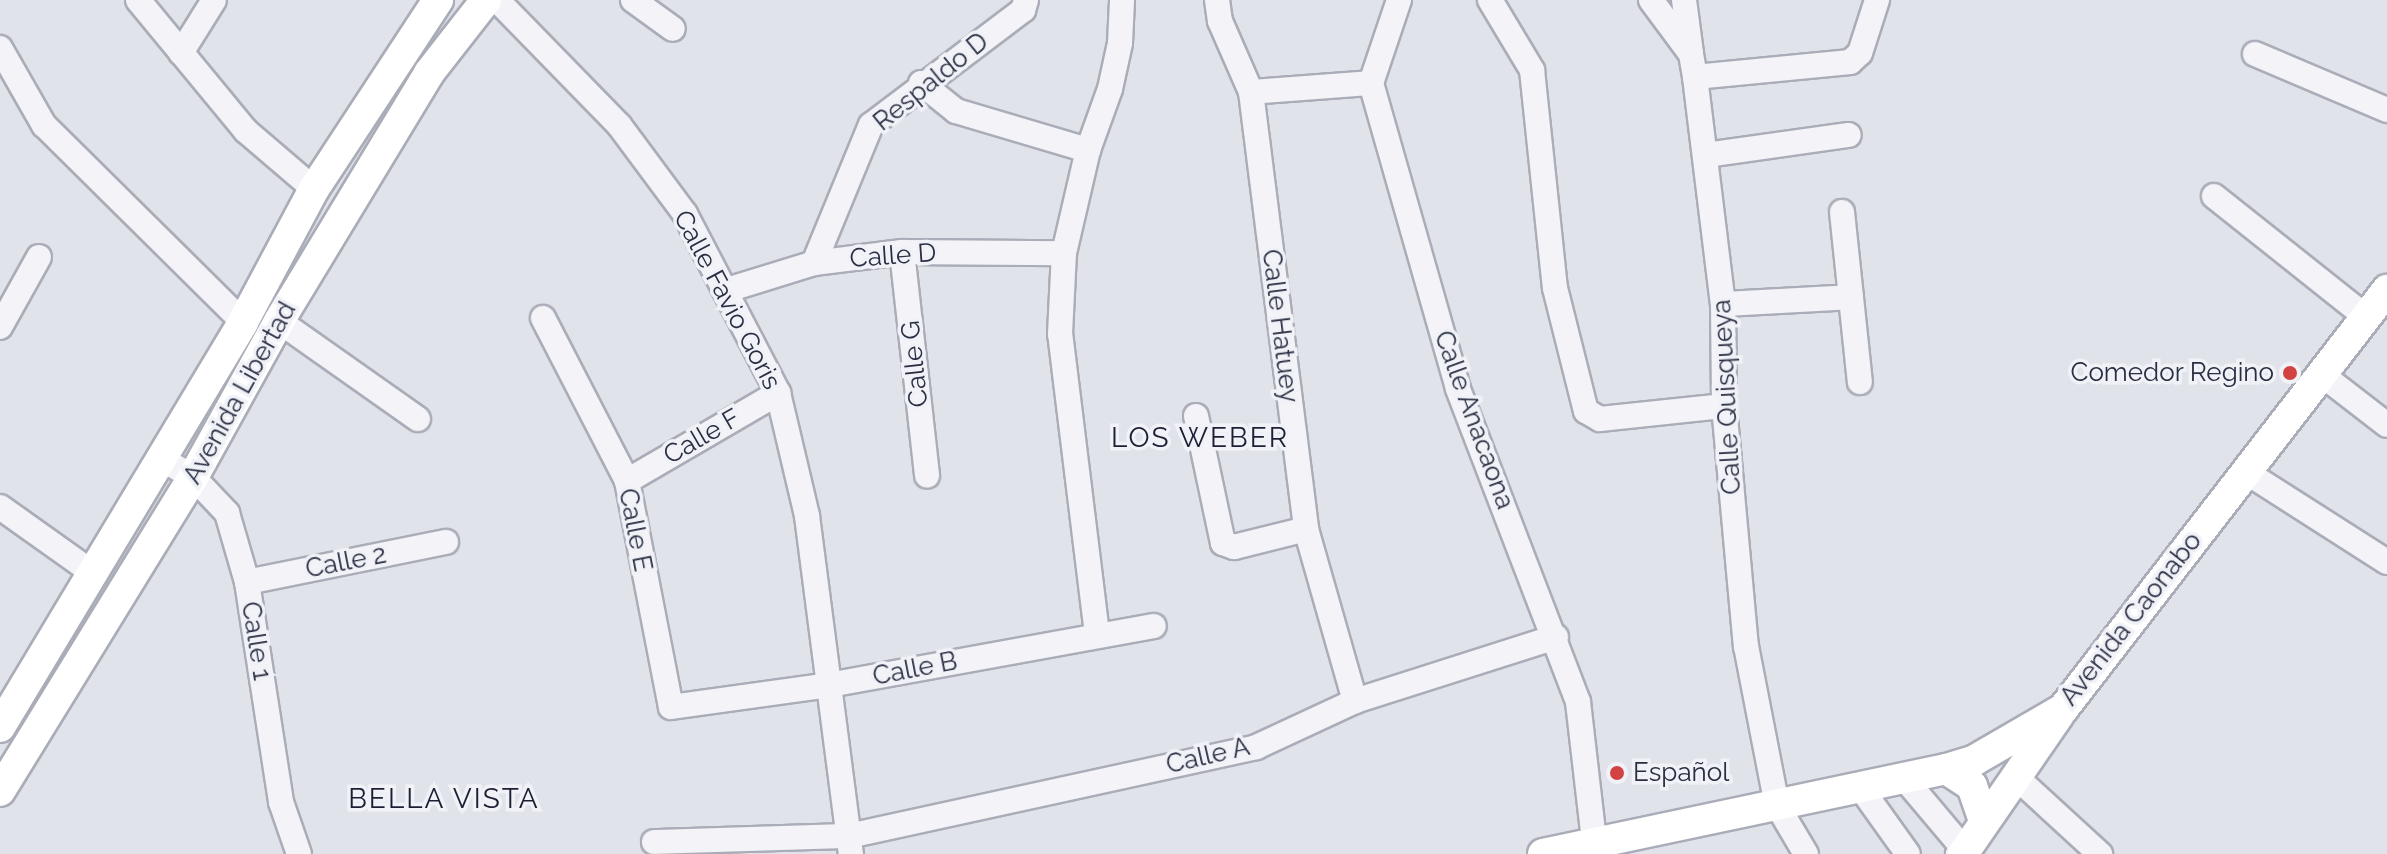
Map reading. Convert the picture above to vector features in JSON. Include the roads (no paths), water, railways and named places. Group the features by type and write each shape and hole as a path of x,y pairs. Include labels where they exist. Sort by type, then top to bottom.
{"main road":[{"name":"Avenida Libertad","path":"0,727 243,322 314,189 438,0"},
{"name":"Avenida Libertad","path":"0,791 193,477 279,321 429,73 486,0"},
{"name":"Avenida Caonabo","path":"1543,854 1946,769 1975,760 2063,709 2387,290"},
{"path":"1961,852 2017,778 2063,709"},
{"path":"1946,769 1972,786 1984,820"}],"street":[{"path":"138,0 246,131 314,189"},
{"path":"181,53 214,0"},
{"name":"Calle Favio Goris","path":"497,0 619,125 685,214 778,393 807,516 850,845"},
{"path":"633,0 673,29"},
{"name":"Respaldo D","path":"814,263 871,125 921,83 1023,10 1026,0"},
{"path":"1097,634 1060,334 1064,253 1088,150 1120,43 1122,0"},
{"name":"Calle Hatuey","path":"1217,0 1220,21 1251,92 1306,529 1355,701"},
{"path":"1251,92 1371,83 1399,0"},
{"path":"1490,0 1532,70 1555,288 1586,411 1600,419 1724,406"},
{"name":"Calle Quisqueya","path":"1651,0 1693,65 1723,304 1724,406 1746,646 1777,805 1806,854"},
{"path":"1684,0 1693,65 1850,62 1860,53 1877,0"},
{"path":"0,48 44,125 243,322"},
{"path":"2255,54 2387,110"},
{"path":"921,83 956,111 1088,150"},
{"name":"Calle Anacaona","path":"1371,83 1458,389 1556,637 1578,702 1594,841"},
{"path":"1706,155 1849,135"},
{"path":"2214,196 2366,317"},
{"path":"1842,212 1860,382"},
{"name":"Calle D","path":"727,290 814,263 902,252 1064,253"},
{"name":"Calle G","path":"902,252 927,476"},
{"path":"0,327 39,257"},
{"path":"1723,304 1851,297"},
{"name":"Calle E","path":"543,318 627,481 668,702 676,708"},
{"path":"279,321 418,419"},
{"path":"2321,374 2387,425"},
{"name":"Calle F","path":"627,481 778,393"},
{"path":"1196,416 1223,543 1234,547 1306,529"},
{"name":"Calle 1","path":"160,458 193,477 227,513 247,582 281,802 299,854"},
{"path":"2246,472 2387,562"},
{"path":"0,507 93,573"},
{"name":"Calle 2","path":"247,582 446,542"},
{"name":"Calle B","path":"676,708 829,685 1154,626"},
{"name":"Calle A","path":"654,842 721,847 850,845 1256,747 1355,701 1556,637"},
{"path":"1904,778 1961,852"},
{"path":"2017,778 2100,854"},
{"path":"1860,787 1908,854"}],"place":[{"name":"Comedor Regino","path":"2290,373"},
{"name":"Español","path":"1617,773"}],"district":[{"name":"LOS WEBER","path":"1200,438"},
{"name":"BELLA VISTA","path":"444,799"}]}
